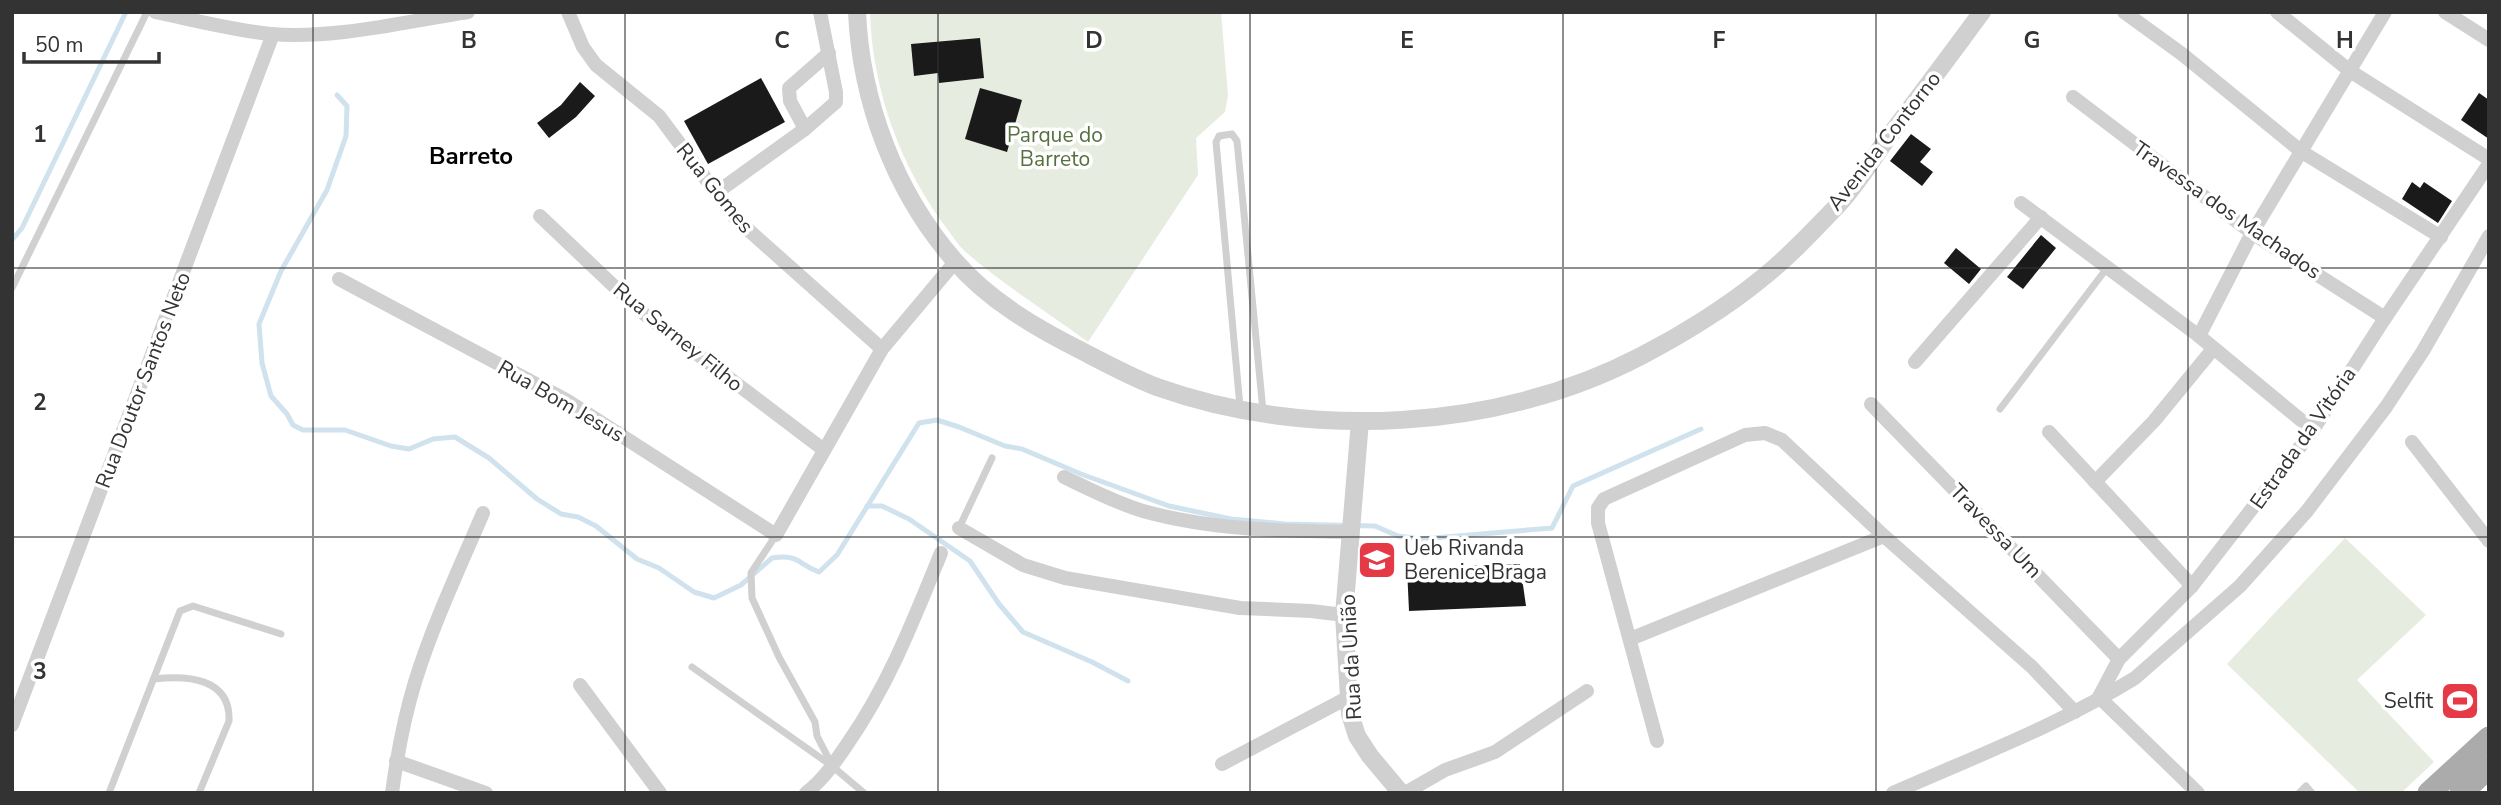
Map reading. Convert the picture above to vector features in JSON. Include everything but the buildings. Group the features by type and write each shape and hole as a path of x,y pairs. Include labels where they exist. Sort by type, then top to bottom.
{"main road":[{"path":"2429,793 2489,738"},
{"path":"2461,793 2489,767"}],"street":[{"path":"155,12 273,34 381,28 418,16 468,12"},
{"name":"Rua Gomes","path":"568,12 583,47 596,65 659,116 735,218 882,349"},
{"path":"716,193 805,130 836,103 820,12"},
{"name":"Avenida Contorno","path":"857,12 858,46 877,122 906,191 923,219 956,262 996,299 1037,328 1155,386 1211,403 1263,412 1360,421 1461,415 1518,402 1597,377 1678,335 1762,279 1840,203 1982,12"},
{"path":"2124,12 2182,54 2302,152 2441,237"},
{"path":"2277,12 2350,71 2489,162"},
{"path":"2199,336 2252,233 2385,12"},
{"path":"2445,12 2489,40"},
{"name":"Rua Doutor Santos Neto","path":"12,725 17,700 273,34"},
{"path":"805,130 790,100 789,88 829,53"},
{"name":"Travessa dos Machados","path":"2073,97 2252,233 2385,318"},
{"name":"Estrada da Vitória","path":"2099,697 2119,659 2192,586 2313,430 2489,162"},
{"path":"2021,203 2199,336 2313,430"},
{"name":"Rua Sarney Filho","path":"540,216 639,310 824,450"},
{"path":"1915,362 2041,217"},
{"name":"Estrada da Vitória","path":"1893,793 2075,712 2135,678 2240,586 2307,511 2386,407 2423,351 2489,236"},
{"path":"776,535 882,349 956,262"},
{"name":"Rua Bom Jesus","path":"339,279 566,400 776,535"},
{"path":"2095,482 2154,421 2213,349"},
{"name":"Travessa Um","path":"1871,404 2119,659"},
{"name":"Rua da União","path":"1360,421 1344,615 1350,714 1357,736 1403,793"},
{"path":"1657,741 1598,523 1598,508 1604,499 1722,444 1756,432 1774,435 2032,667 2075,712"},
{"path":"2049,432 2192,586"},
{"path":"2412,442 2489,541"},
{"path":"1064,477 1141,511 1211,526 1274,531 1351,525"},
{"path":"391,793 415,683 483,513"},
{"path":"959,528 1023,565 1065,578 1240,608 1344,615"},
{"path":"1630,639 1884,536"},
{"path":"806,793 832,766 871,711 896,663 941,553"},
{"path":"580,685 660,793"},
{"path":"1403,793 1445,770 1495,752 1587,691"},
{"path":"1222,764 1349,697"},
{"path":"2099,697 2198,793"},
{"path":"396,761 486,793"}],"lane":[{"path":"12,288 147,12"},
{"path":"1241,408 1216,142 1219,136 1226,134 1232,134 1237,141 1263,412"},
{"path":"2000,409 2107,268"},
{"path":"959,528 992,458"},
{"path":"776,535 751,573 752,598 779,657 815,722 817,736 832,766"},
{"path":"109,793 180,611 193,606 281,634"},
{"path":"692,667 832,766 864,793"},
{"path":"154,679 177,676 199,679 223,695 230,709 229,721 198,793"},
{"path":"2299,793 2306,786 2312,793"}],"green space":[{"name":"Parque do Barreto","path":"870,12 1221,12 1228,95 1225,112 1196,138 1198,175 1088,342 965,252 931,206 903,155 883,99 876,70"},
{"path":"2345,538 2426,615 2357,680 2434,762 2401,793 2360,793 2227,664"}],"waterway":[{"path":"12,240 22,228 126,12"},
{"path":"337,95 347,106 346,136 327,190 281,271 259,324 262,363 271,396 293,425 303,430 345,430 391,446 409,449 433,439 455,437 489,458 537,499 561,514 578,517 596,526 637,559 659,568 694,592 714,598 741,585 772,558 788,557 819,572 837,555 919,423 937,420 959,427 1169,506 1231,519 1285,524 1375,526 1398,536 1421,539 1552,528 1573,486 1701,429"},
{"path":"867,506 882,506 909,519 970,561 999,604 1023,632 1128,681"}],"place":[{"name":"Ueb Rivanda Berenice Braga","path":"1377,560"},
{"name":"Selfit","path":"2460,701"}],"district":[{"name":"Barreto","path":"471,156"}]}
